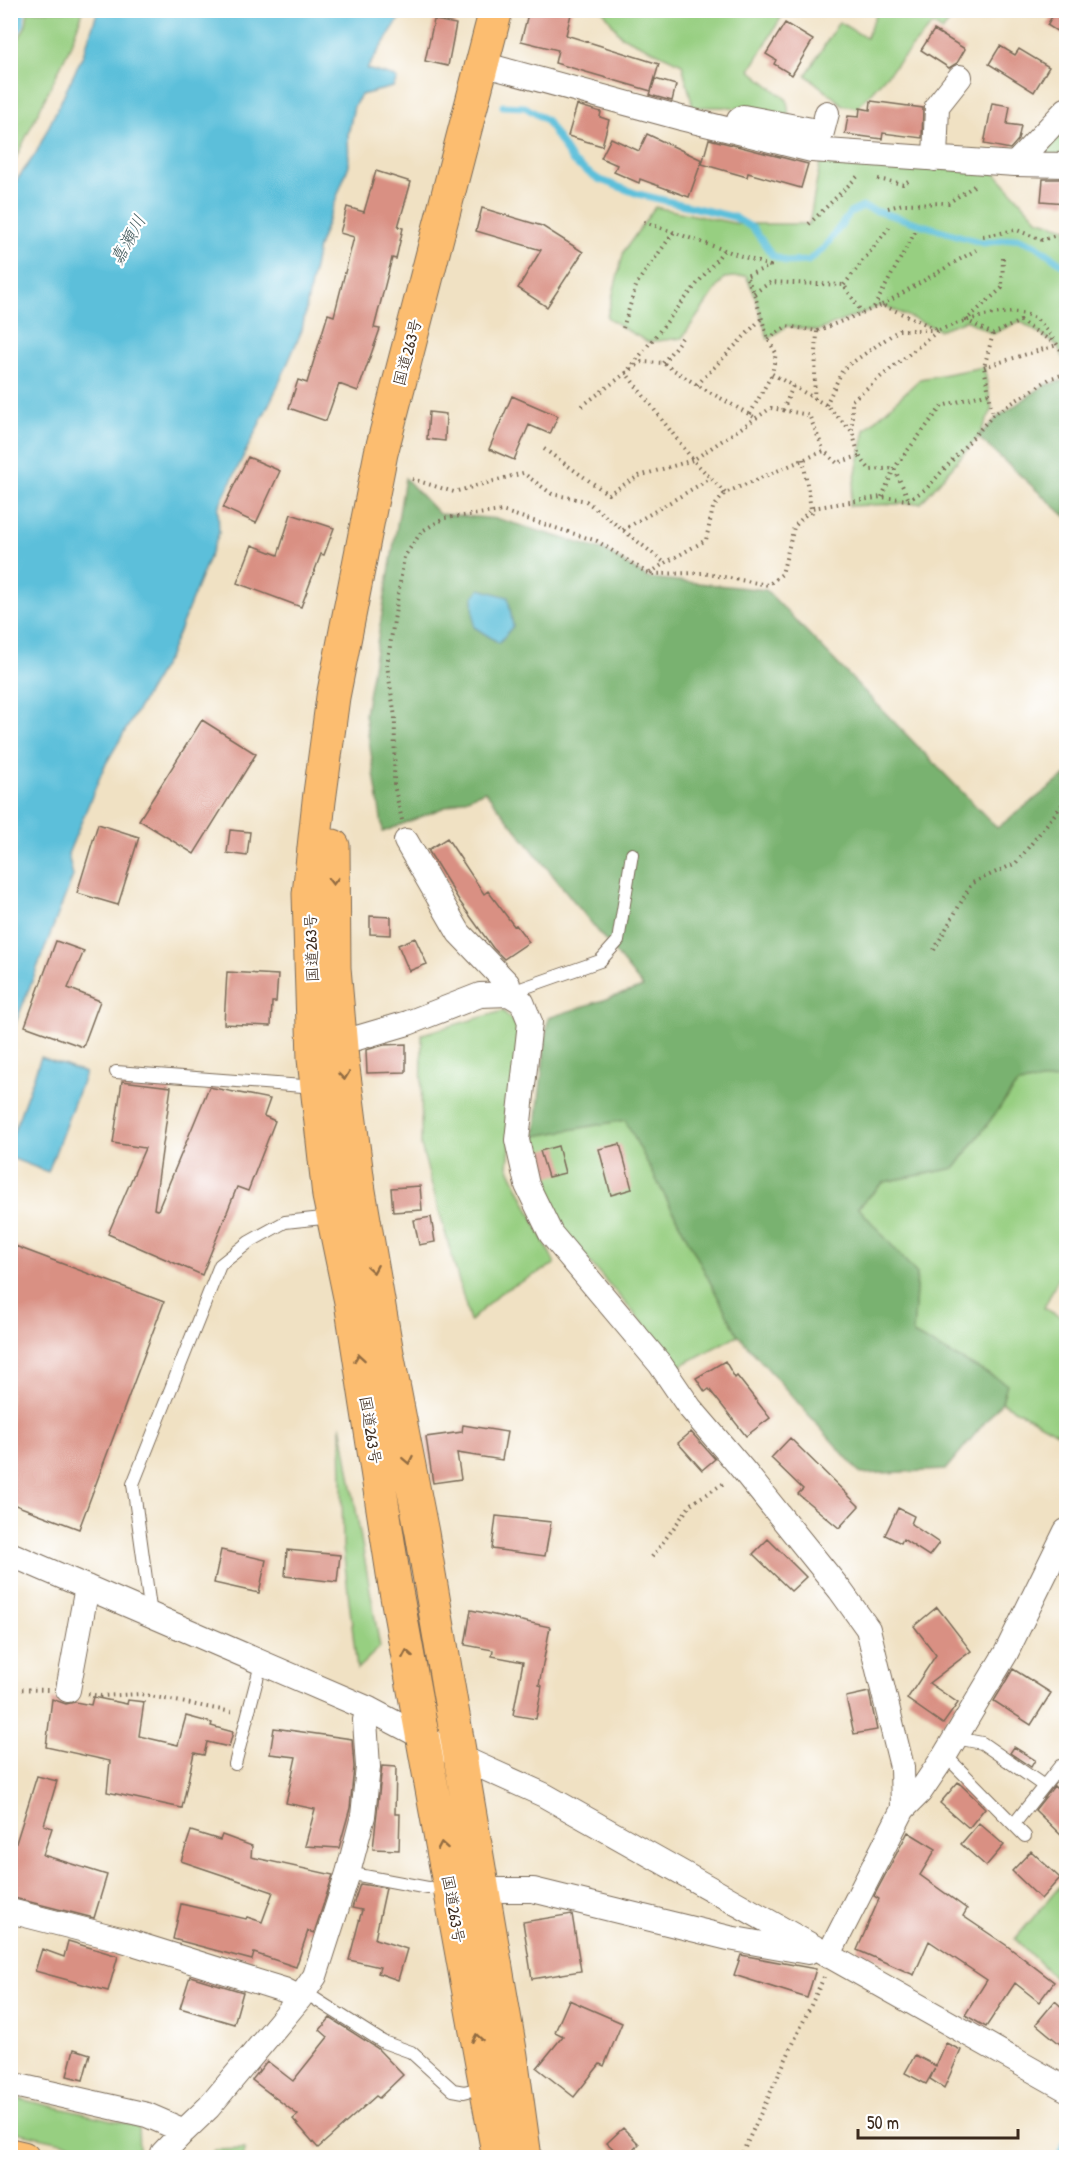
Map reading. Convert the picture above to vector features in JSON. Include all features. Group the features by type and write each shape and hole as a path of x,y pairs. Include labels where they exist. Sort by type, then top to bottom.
{"highway":[{"name":"国道263号","path":"496,10 381,453 333,697 309,894 314,1059 328,1196 348,1216 387,1353 422,1533 511,2056 525,2157"},
{"name":"国道263号","path":"333,697 333,936 340,1038 351,1302 394,1580 499,2157"},
{"path":"10,2155 23,2157"}],"street":[{"path":"482,64 812,150 1015,164 1066,165"},
{"path":"935,159 937,106 960,77"},
{"path":"1015,164 1066,110"},
{"path":"728,129 743,117 822,132 827,113"},
{"path":"406,841 459,933 508,984 509,994"},
{"path":"340,1038 357,1038 408,1023 480,995 509,994 522,1002 530,1022 517,1140 527,1185 536,1205 551,1234 660,1364 690,1408 840,1590 868,1629 902,1767 903,1809"},
{"path":"828,1956 903,1809 920,1792 1006,1653 1066,1531"},
{"path":"10,1554 369,1709 460,1756 544,1795 1066,2089"},
{"path":"68,1690 87,1587"},
{"path":"163,2153 209,2107 300,1998 315,1976 348,1873 363,1816 368,1767 365,1720 369,1709"},
{"path":"482,1890 533,1890 729,1938 828,1956"},
{"path":"10,1911 120,1939 284,1990 300,1998"},
{"path":"10,2084 147,2115 184,2131"}],"lane":[{"path":"509,994 600,961 618,940 632,854"},
{"path":"116,1072 317,1087"},
{"path":"151,1615 133,1484 220,1265 249,1242 285,1222 348,1216"},
{"path":"235,1764 261,1664"},
{"path":"950,1746 982,1743 1044,1786"},
{"path":"950,1746 1025,1836"},
{"path":"1014,1824 1060,1766"},
{"path":"348,1873 428,1888 450,1887"},
{"path":"300,1998 312,1997 383,2042 411,2052 453,2090 464,2092 486,2086"}],"path":[{"path":"809,224 860,175 903,184 912,178"},
{"path":"888,208 903,204 948,203 986,179"},
{"path":"644,222 770,266 746,276 754,293 768,339 776,353 772,374 750,414"},
{"path":"844,285 891,225"},
{"path":"983,236 1017,230 1042,240 1066,232"},
{"path":"623,328 637,284 674,232"},
{"path":"873,309 915,232"},
{"path":"626,373 724,250"},
{"path":"768,339 788,326 817,331 873,309 976,250"},
{"path":"966,320 1002,288 1003,258"},
{"path":"754,293 771,282 844,285"},
{"path":"844,285 862,313"},
{"path":"882,305 939,330"},
{"path":"894,468 870,470 860,456 852,431 852,400 939,330 966,320 1018,312 1037,320 1066,357"},
{"path":"697,385 761,319"},
{"path":"966,320 993,334"},
{"path":"993,415 984,367 993,334 1020,321 1057,345"},
{"path":"826,405 843,369 899,330 939,330"},
{"path":"814,399 817,331"},
{"path":"663,363 682,338"},
{"path":"984,367 1057,345"},
{"path":"582,406 642,362 663,363 756,418"},
{"path":"626,373 693,460 725,493"},
{"path":"772,374 826,405 852,431"},
{"path":"406,841 394,785 395,717 387,665 404,557 422,531 445,518 502,511 597,541 649,574 702,573 768,585 782,574 794,527 812,508 881,497 909,500 927,488 993,415 1051,378 1066,374"},
{"path":"783,411 793,386"},
{"path":"881,497 894,468 942,406 989,393"},
{"path":"544,449 608,494 639,476 693,460 771,408 809,415 824,451 837,463 860,456"},
{"path":"649,574 665,562 706,540 713,508 725,493 824,451"},
{"path":"803,459 812,514"},
{"path":"894,468 909,500"},
{"path":"412,479 454,492 523,473 552,494 586,501 665,562"},
{"path":"623,530 711,478"},
{"path":"934,950 972,883 1016,863 1066,800"},
{"path":"652,1557 692,1503 744,1471"},
{"path":"10,1689 68,1690 101,1696 141,1694 248,1715"},
{"path":"740,2157 824,1981 828,1956"}],"green space":[{"path":"878,10 959,11 942,31 933,24 857,108 843,105 806,75 839,22 866,38"},
{"path":"28,11 83,11 69,49 11,168 11,53 26,25"},
{"path":"603,11 785,11 750,70 787,100 789,116 729,107 693,107 682,64 621,36"},
{"path":"1066,121 1066,157 1035,155"},
{"path":"821,158 995,173 1037,219 1066,228 1066,363 1057,345 1020,321 993,334 966,320 939,330 882,305 817,331 787,326 768,339 754,293 746,276 724,278 682,338 648,342 607,317 624,251 655,207 738,224 809,224"},
{"path":"984,367 992,410 978,437 921,503 849,506 865,430 920,379"},
{"path":"1066,380 1066,517 978,437 998,417 1045,385"},
{"path":"405,478 439,514 499,519 605,551 648,578 766,590 997,828 1066,775 1066,1078 1017,1084 955,1168 884,1182 858,1207 917,1274 913,1334 1007,1384 1002,1402 945,1470 861,1474 738,1335 625,1120 535,1136 548,1018 643,987 485,791 383,832 365,714"},
{"path":"503,1011 522,1031 508,1166 555,1264 500,1293 470,1321 421,1146 422,1034"},
{"path":"1066,1078 1066,1262 1044,1308 1066,1320 1066,1438 1002,1402 1006,1384 913,1334 917,1274 858,1208 884,1182 955,1168 1017,1084"},
{"path":"625,1120 738,1335 680,1366 560,1228 535,1136"},
{"path":"341,1424 380,1647 357,1669 343,1548"},
{"path":"1066,1879 1066,1989 1015,1939"},
{"path":"11,2097 138,2126 139,2152 168,2157 131,2157 11,2131"},
{"path":"245,2149 242,2157 206,2158 215,2150"}],"water":[{"name":"嘉瀬川","path":"98,10 404,11 367,69 395,77 397,79 393,87 361,95 354,106 348,135 349,165 318,247 302,330 277,388 218,508 219,533 169,656 104,767 68,854 73,876 11,1035 11,188 36,153 83,55"},
{"path":"480,589 508,597 513,626 499,643 474,627 473,597"},
{"path":"41,1057 85,1073 48,1172 11,1158 11,1139"}],"building":[{"path":"529,10 572,10 566,35 659,64 651,91 555,63 558,50 521,41"},
{"path":"1056,10 1066,10 1066,37 1047,25"},
{"path":"434,20 456,24 448,66 425,61"},
{"path":"785,23 813,40 792,75 774,64 776,60 766,54"},
{"path":"934,30 965,49 957,63 949,68 921,50"},
{"path":"1000,46 1015,55 1019,49 1049,67 1034,92 989,64"},
{"path":"655,79 676,85 672,101 650,95"},
{"path":"871,101 923,108 922,138 883,133 882,139 845,134 848,116 859,117 860,108 870,110"},
{"path":"992,103 1010,106 1007,124 1021,126 1018,140 1010,149 984,144"},
{"path":"577,105 601,112 600,117 609,120 602,146 568,136"},
{"path":"647,134 702,160 689,197 640,179 639,183 614,172 617,165 601,158 611,138 639,151"},
{"path":"709,139 808,164 801,188 748,173 747,177 702,164"},
{"path":"376,171 411,182 398,227 403,228 396,259 392,258 374,328 380,329 358,391 339,384 326,421 289,408 298,380 307,383 328,314 334,316 354,237 340,233 347,207 364,212"},
{"path":"1043,179 1066,179 1066,203 1041,201"},
{"path":"482,208 542,226 583,252 547,307 518,288 541,250 476,231"},
{"path":"512,396 558,416 550,434 529,425 514,460 489,449"},
{"path":"429,412 446,414 445,441 427,439"},
{"path":"248,457 280,471 256,523 223,508"},
{"path":"291,514 334,528 324,555 321,554 301,607 237,583 252,545 278,555"},
{"path":"202,720 256,754 194,854 139,820"},
{"path":"98,824 139,837 118,905 77,893"},
{"path":"230,830 250,832 247,856 227,853"},
{"path":"447,838 484,894 488,891 529,942 504,959 493,948 460,902 428,850"},
{"path":"370,916 391,917 391,935 370,934"},
{"path":"415,938 427,964 409,971 398,945"},
{"path":"56,941 84,951 68,988 100,1001 83,1047 25,1026"},
{"path":"227,972 278,975 276,1002 272,1002 271,1026 224,1024"},
{"path":"406,1044 406,1072 367,1073 366,1050 384,1045"},
{"path":"122,1081 171,1087 154,1209 158,1210 209,1087 270,1099 264,1116 275,1121 248,1191 237,1187 202,1275 108,1234 145,1148 113,1143"},
{"path":"620,1144 632,1189 611,1195 599,1149"},
{"path":"558,1146 565,1173 548,1177 540,1151"},
{"path":"420,1186 422,1210 393,1212 391,1188"},
{"path":"431,1217 435,1242 419,1245 414,1220"},
{"path":"15,1246 164,1302 79,1529 10,1503 10,1259"},
{"path":"725,1361 735,1378 737,1376 770,1418 746,1436 709,1389 705,1392 696,1378"},
{"path":"463,1425 507,1432 502,1460 457,1453 461,1479 433,1483 426,1437 462,1432"},
{"path":"691,1432 715,1459 702,1470 678,1443"},
{"path":"790,1438 859,1506 839,1528 798,1494 803,1489 771,1458"},
{"path":"898,1508 914,1516 911,1524 939,1543 929,1556 903,1539 901,1543 885,1535"},
{"path":"496,1516 551,1522 545,1556 492,1549"},
{"path":"768,1539 806,1577 791,1591 753,1554"},
{"path":"221,1550 266,1560 259,1593 214,1583"},
{"path":"287,1550 340,1555 337,1582 285,1576"},
{"path":"937,1607 971,1651 929,1683 958,1703 943,1724 907,1699 936,1655 914,1626"},
{"path":"471,1610 550,1627 539,1685 542,1686 536,1719 513,1715 523,1662 492,1656 493,1650 465,1645"},
{"path":"1013,1669 1051,1693 1031,1725 994,1701"},
{"path":"869,1692 877,1730 854,1734 846,1697"},
{"path":"93,1697 127,1704 128,1700 144,1702 139,1736 178,1745 186,1716 233,1732 229,1747 207,1742 204,1755 194,1753 182,1808 107,1792 110,1761 46,1747 52,1699 66,1704 75,1702 91,1705"},
{"path":"274,1728 352,1739 354,1767 350,1808 339,1848 305,1846 315,1809 286,1803 296,1757 270,1754"},
{"path":"1014,1747 1035,1760 1031,1767 1010,1753"},
{"path":"382,1766 396,1767 395,1814 400,1814 399,1850 373,1849"},
{"path":"37,1776 57,1781 44,1825 52,1828 43,1855 107,1875 94,1918 10,1897 10,1862"},
{"path":"958,1782 985,1808 969,1828 940,1803"},
{"path":"1054,1786 1066,1798 1066,1840 1035,1810"},
{"path":"979,1823 1004,1845 986,1866 961,1844"},
{"path":"191,1831 220,1840 222,1835 252,1846 251,1857 333,1875 314,1933 308,1931 296,1967 254,1953 252,1960 173,1939 181,1904 262,1922 273,1892 181,1861"},
{"path":"908,1832 936,1849 920,1875 967,1909 963,1916 1054,1982 1039,2002 1015,1983 986,2027 965,2015 987,1980 929,1941 914,1975 857,1950 879,1899 874,1896"},
{"path":"1031,1851 1060,1878 1041,1899 1012,1871"},
{"path":"360,1884 386,1888 375,1939 407,1949 398,1980 378,1973 380,1967 349,1960 362,1910 352,1908"},
{"path":"572,1914 581,1971 532,1979 523,1922"},
{"path":"68,1941 118,1956 108,1991 35,1971 42,1949 64,1957"},
{"path":"741,1955 816,1969 807,1998 734,1975"},
{"path":"190,1976 243,1992 234,2024 180,2008"},
{"path":"569,2000 622,2023 604,2066 600,2064 574,2097 537,2068 563,2036 555,2032"},
{"path":"1055,2001 1066,2011 1066,2049 1036,2024"},
{"path":"330,2018 377,2048 403,2075 379,2098 376,2096 318,2148 293,2119 298,2115 252,2080 267,2061 293,2081 328,2037 320,2030"},
{"path":"946,2043 961,2050 944,2088 930,2079 935,2068 926,2084 905,2073 915,2055 936,2066"},
{"path":"74,2049 90,2054 83,2080 67,2076"},
{"path":"623,2128 639,2144 626,2157 622,2157 607,2143"}],"waterway":[{"path":"10,42 21,24 22,10"},
{"path":"503,106 525,107 546,120 573,162 598,179 638,194 734,217 753,228 772,255 787,262 808,261 824,248 850,213 863,207 983,243 1017,238 1037,246 1066,267"},
{"path":"1058,2158 1066,2141"}]}
